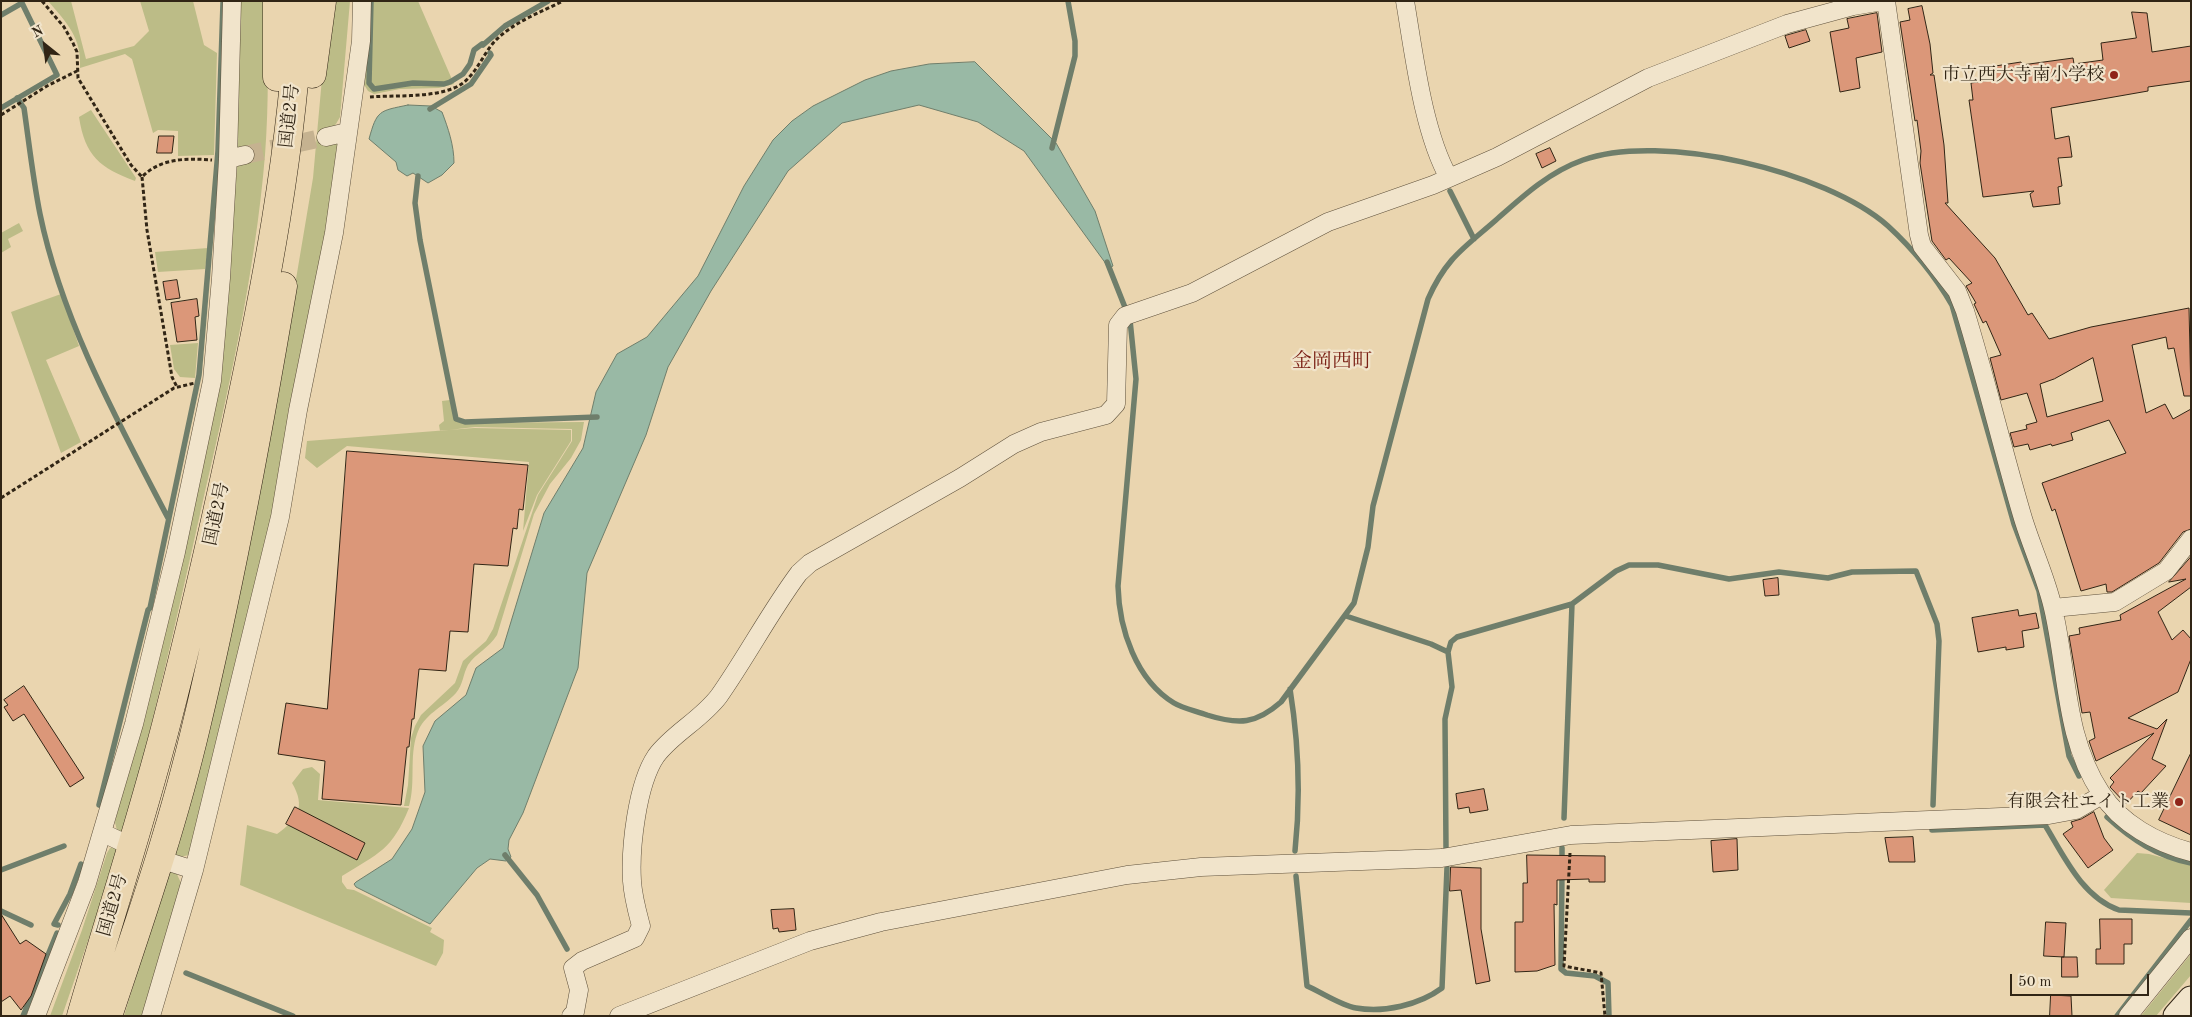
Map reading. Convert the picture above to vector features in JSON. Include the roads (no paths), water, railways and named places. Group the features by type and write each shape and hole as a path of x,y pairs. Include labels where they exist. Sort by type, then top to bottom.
{"highway":[{"path":"266,276 279,53 277,1"},
{"name":"国道2号","path":"81,1016 165,727 208,554 266,276 283,180 298,43 300,1"},
{"name":"国道2号","path":"108,1016 152,883 196,729 235,554 301,177 310,91 309,1"},
{"path":"310,91 322,1"}],"main road":[{"path":"2176,1016 2191,999"}],"street":[{"path":"36,1016 87,883 134,724 176,552 212,381 229,158 232,1"},
{"path":"152,1016 194,870 248,657 280,517 298,410 334,233 351,98 361,41 362,1"},
{"path":"1405,1 1421,92 1440,162 1449,178"},
{"path":"571,1016 575,1012 579,990 573,968 582,961 635,938 639,933 641,926 632,882 632,861 641,795 648,772 656,756 669,742 709,710 800,573 810,563 960,478 1014,444 1041,432 1106,415 1113,410 1116,404 1118,325 1129,314 1192,293 1328,222 1449,178 1497,157 1648,78 1787,24 1853,6 1884,1 1919,235 1922,246 1957,291 1966,311 2023,518 2053,608 2067,701 2080,752 2102,795 2120,814 2160,843 2191,852"},
{"path":"326,137 347,132"},
{"path":"2053,608 2115,602 2166,571 2191,539"},
{"path":"619,1016 810,941 882,922 1127,875 1201,867 1442,858 1571,835 2049,815 2076,810 2102,795"},
{"path":"102,833 122,842"},
{"path":"172,862 194,870"},
{"path":"2128,1016 2191,938"}],"waterway":[{"path":"371,1 369,83 374,89 413,83 444,84 450,82 463,74 470,64 474,50 482,44"},
{"path":"483,45 505,26 548,1"},
{"path":"1052,148 1075,56 1075,41 1068,1"},
{"path":"1,15 22,3 57,75 1,108"},
{"path":"99,805 150,608 199,375 218,151 223,3"},
{"path":"430,109 471,84 491,55 490,53"},
{"path":"17,98 24,108 40,214 62,293 111,408 168,518"},
{"path":"1107,262 1130,320 1136,379 1118,586 1119,602 1126,636 1132,652 1149,681 1174,703 1218,718 1247,721 1263,715 1281,702 1354,603 1368,547 1373,506 1428,299 1449,263 1465,246 1516,202 1559,171 1583,160 1616,153 1655,151 1697,154 1741,162 1785,174 1825,189 1860,206 1888,226 1906,244 1931,273 1952,305 2014,524 2039,591 2069,756 2079,776"},
{"path":"418,176 415,203 420,240 456,419 465,422 597,417"},
{"path":"1450,191 1474,239"},
{"path":"1448,652 1451,642 1457,637 1572,604 1616,571 1629,565 1658,565 1729,579 1779,572 1828,578 1852,572 1916,571 1937,624 1939,641 1933,805"},
{"path":"1564,818 1572,604"},
{"path":"1346,616 1431,644 1448,652 1452,687 1445,719 1446,848"},
{"path":"1290,689 1298,770 1295,851"},
{"path":"2107,817 2126,833 2146,846 2167,856 2191,863"},
{"path":"1932,828 1932,830 2045,825 2084,886 2106,904 2119,910 2191,913"},
{"path":"1,870 64,846"},
{"path":"1562,848 1562,861"},
{"path":"505,855 537,895 567,949"},
{"path":"58,925 54,924 70,894 81,864"},
{"path":"1296,876 1307,986 1350,1007 1378,1009 1412,1003 1442,988 1447,868"},
{"path":"1562,873 1561,969 1566,973 1595,976 1608,983 1609,1016"},
{"path":"1,911 31,925"},
{"path":"2117,1016 2191,920"},
{"path":"23,1016 57,933"},
{"path":"186,973 293,1016"}],"tunnel":[{"path":"245,155 326,137"}],"place":[{"name":"市立西大寺南小学校","path":"2114,75"},
{"name":"有限会社エイト工業","path":"2179,802"}],"district":[{"name":"金岡西町","path":"1332,362"}]}
